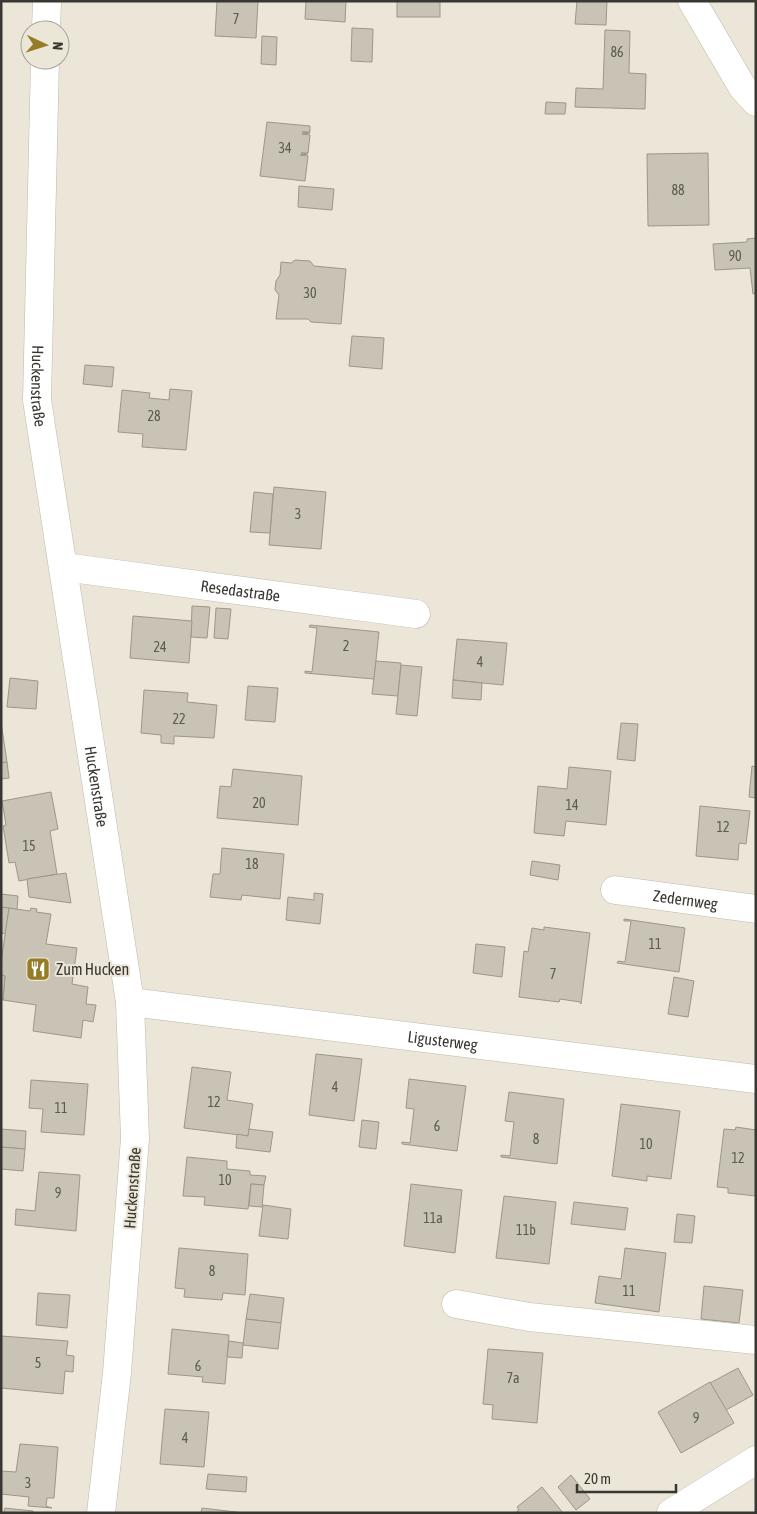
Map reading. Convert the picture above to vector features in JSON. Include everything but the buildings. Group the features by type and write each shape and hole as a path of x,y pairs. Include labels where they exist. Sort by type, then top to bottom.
{"street":[{"path":"46,20 47,1"},
{"path":"692,1 743,88 756,102"},
{"name":"Huckenstraße","path":"45,70 37,400 130,1002 136,1138 117,1373 101,1513"},
{"name":"Resedastraße","path":"64,567 416,614"},
{"name":"Zedernweg","path":"615,890 756,909"},
{"name":"Ligusterweg","path":"130,1002 756,1079"},
{"path":"456,1304 529,1317 756,1340"},
{"path":"671,1513 756,1460"}],"place":[{"name":"Zum Hucken","path":"38,969"}]}
